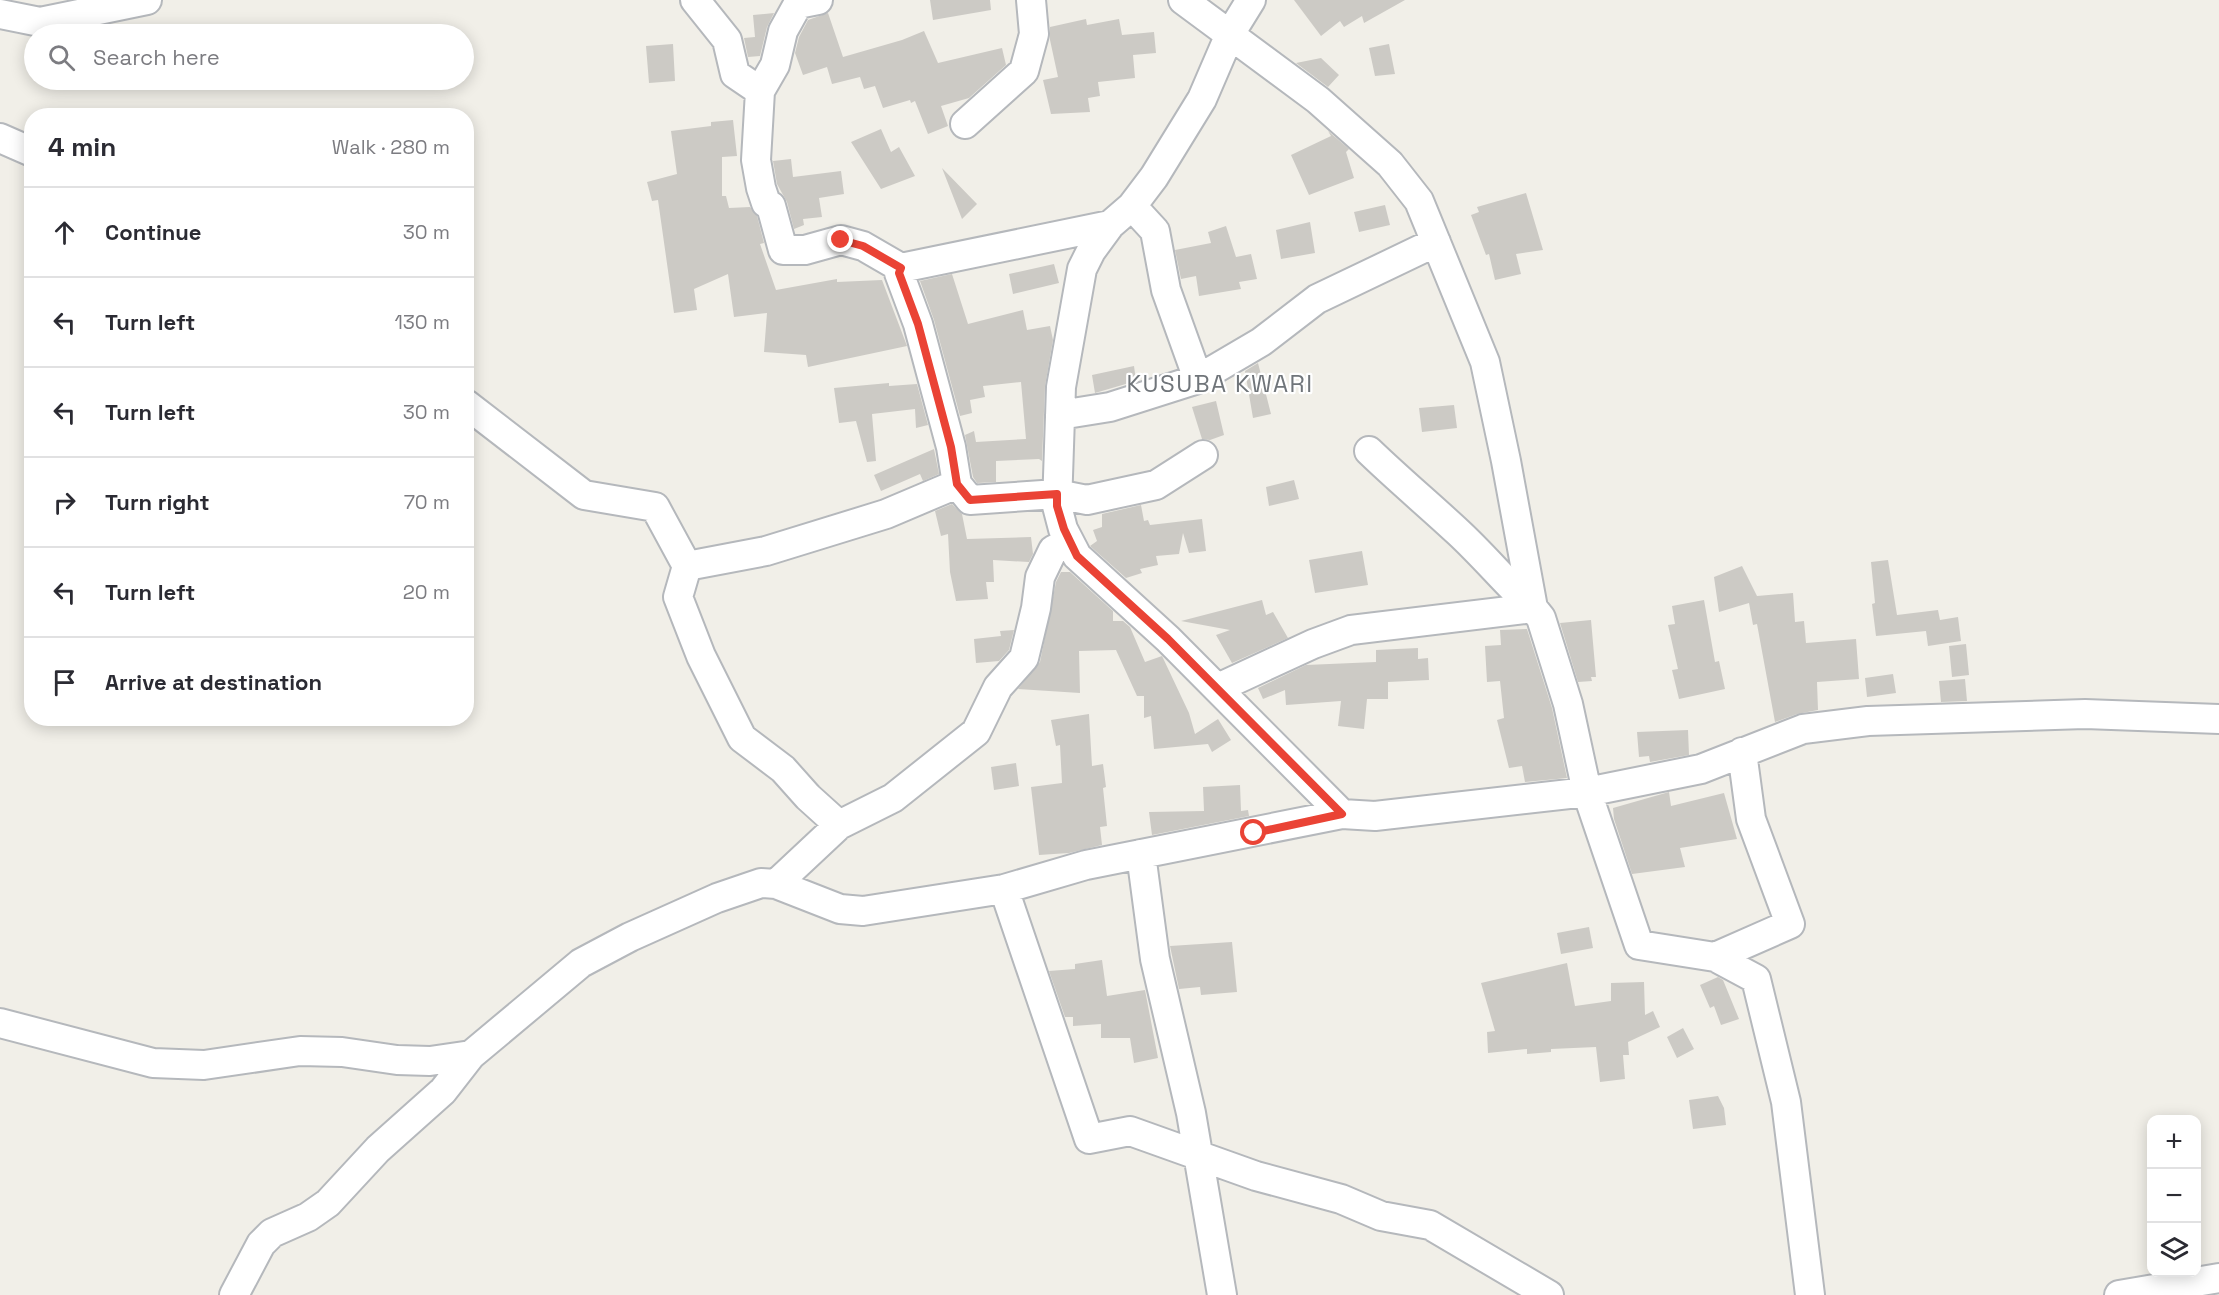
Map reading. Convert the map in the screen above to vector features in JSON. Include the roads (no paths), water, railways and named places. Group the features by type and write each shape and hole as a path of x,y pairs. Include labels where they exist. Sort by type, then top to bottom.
{"street":[{"path":"0,14 40,22 147,0"},
{"path":"695,0 727,40 735,74 760,91"},
{"path":"818,0 798,4 783,31 775,64 760,91 756,160 761,188 766,203 771,206 783,250 805,250 841,240 863,246 901,268 1110,225"},
{"path":"965,124 1024,71 1034,34 1031,0"},
{"path":"1184,0 1318,100 1390,164 1419,201 1485,362 1533,608"},
{"path":"1251,0 1230,34 1202,99 1154,177 1132,206 1110,225 1091,251 1082,269 1061,387 1057,506 1069,542 1077,556 1218,688 1342,814"},
{"path":"0,138 24,148"},
{"path":"1132,206 1155,231 1166,290 1198,379"},
{"path":"1060,415 1110,407 1198,379 1261,342 1317,299 1436,243"},
{"path":"901,268 899,273 918,324 951,447 957,484 970,500 1057,494 1087,500 1156,485 1203,455"},
{"path":"474,410 584,495 655,507 687,566 678,597 702,656 742,738 783,769 808,797 839,825"},
{"path":"1369,451 1412,493 1459,533 1497,575 1541,618 1568,704 1587,792 1639,945 1715,957 1756,979 1786,1102 1810,1295"},
{"path":"687,566 766,551 886,514 957,484"},
{"path":"776,884 839,825 893,798 976,732 999,687 1024,657 1036,608 1040,576 1053,550 1069,542"},
{"path":"1218,688 1313,644 1351,630 1533,608"},
{"path":"234,1295 261,1244 272,1233 308,1217 328,1203 385,1142 443,1090 471,1055 581,963 630,936 748,886 776,884 840,909 862,911 1004,889 1086,865 1342,814 1375,816 1587,792 1701,769 1803,729 1868,720 2085,714 2219,719"},
{"path":"1715,957 1790,924 1751,819 1742,752"},
{"path":"1141,854 1155,959 1198,1154 1222,1295"},
{"path":"1004,889 1089,1139 1130,1131 1256,1176 1341,1199 1381,1216 1430,1225 1549,1295"},
{"path":"0,1023 153,1063 204,1065 300,1052 342,1052 397,1060 430,1061 471,1055"},
{"path":"2119,1295 2219,1278"}],"district":[{"name":"KUSUBA KWARI","path":"1220,384"}]}
